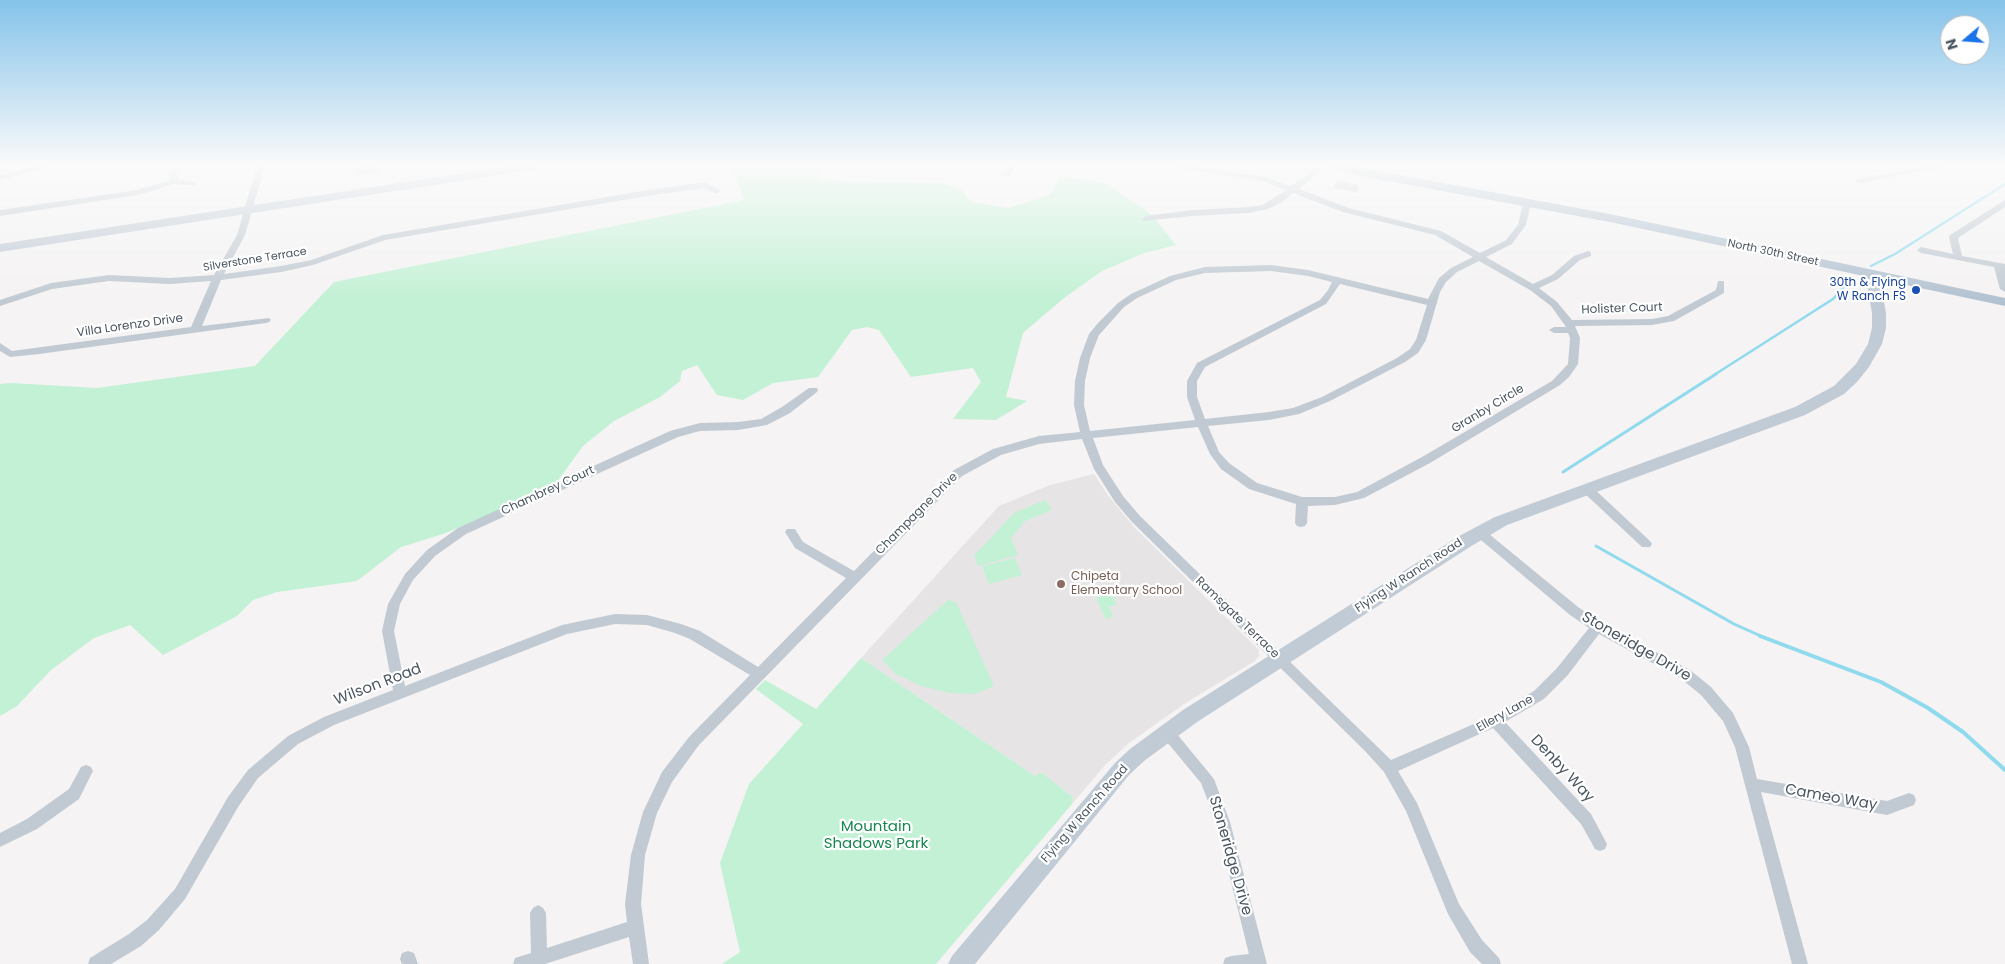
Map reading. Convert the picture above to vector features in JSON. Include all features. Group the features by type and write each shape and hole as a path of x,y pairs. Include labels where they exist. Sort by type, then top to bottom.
{"main road":[{"name":"North 30th Street","path":"1566,210 2005,302"}],"street":[{"path":"0,213 20,210"},
{"path":"0,241 222,210"},
{"path":"0,248 226,210"},
{"path":"195,330 217,279 241,235 249,210"},
{"name":"Silverstone Terrace","path":"0,303 51,286 109,278 170,282 217,279 296,266 393,237 552,210"},
{"path":"1146,219 1192,213 1243,210"},
{"path":"1346,210 1430,230 1480,257 1533,288 1554,304 1571,327 1554,330"},
{"name":"Champagne Drive","path":"641,964 633,904 638,855 643,834 658,793 679,760 694,741 945,484 970,465 997,452 1024,443 1276,415 1295,411 1326,399 1401,360 1414,351 1421,340 1439,285 1448,274 1499,248 1514,236 1522,225 1525,210"},
{"path":"1958,257 1953,237 1994,210"},
{"path":"1921,250 2002,266 2004,289"},
{"path":"1533,288 1560,273 1577,258 1588,254"},
{"name":"Ramsgate Terrace","path":"1432,303 1288,270 1223,269 1173,278 1134,296 1121,305 1100,325 1094,334 1085,358 1080,381 1080,405 1086,435 1106,480 1136,519 1389,768 1412,808 1453,909 1476,946 1493,964"},
{"name":"Flying W Ranch Road","path":"960,964 1122,769 1167,732 1479,532 1501,521 1800,411 1839,390 1852,380 1875,344 1879,328 1879,313 1872,274"},
{"name":"Granby Circle","path":"1337,280 1328,297 1316,307 1218,354 1201,366 1192,381 1192,398 1215,454 1225,466 1253,486 1302,501 1335,501 1371,491 1556,383 1573,364 1575,347 1571,327"},
{"name":"Holister Court","path":"1571,327 1671,319 1721,291 1721,283"},
{"name":"Villa Lorenzo Drive","path":"0,346 10,354 266,320"},
{"name":"Chambrey Court","path":"400,694 388,631 394,604 408,577 431,552 462,531 674,434 700,427 738,426 763,422 786,410 813,390"},
{"path":"1588,489 1646,544"},
{"path":"1302,501 1302,523"},
{"path":"791,532 799,545 854,577"},
{"name":"Stoneridge Drive","path":"1479,532 1574,611 1597,627 1668,664 1706,691 1728,717 1736,732 1752,784 1800,964"},
{"name":"Wilson Road","path":"96,964 135,940 153,925 180,894 232,802 253,774 266,761 309,730 566,630 615,620 647,620 677,628 695,635 760,674"},
{"name":"Ellery Lane","path":"1389,768 1495,721 1539,695 1562,672 1597,627"},
{"name":"Denby Way","path":"1495,721 1586,819 1600,844"},
{"name":"Stoneridge Drive","path":"1167,732 1207,779 1223,822 1258,962"},
{"path":"0,840 32,824 74,794 86,771"},
{"name":"Cameo Way","path":"1752,784 1887,808 1909,800"},
{"path":"538,913 539,958"},
{"path":"521,964 635,927"},
{"path":"1231,964 1258,962"}],"shaded area":[{"name":"Chipeta Elementary School","path":"1094,474 1107,494 1134,527 1259,650 1259,656 1255,661 1187,702 1129,743 1105,765 1072,804 1073,797 1041,772 1035,776 861,658 999,506 1050,485"}],"green space":[{"path":"694,210 1145,210 1152,215 1176,245 1144,253 1102,271 1064,298 1023,333 1006,397 1027,401 996,420 953,419 981,382 973,368 911,377 879,330 867,327 852,330 818,377 773,383 743,400 717,395 697,365 682,371 680,381 660,397 614,421 583,446 551,490 443,534 401,547 357,581 277,592 253,600 237,616 163,655 130,625 94,638 51,670 17,706 0,716 0,384 97,388 255,366 334,282"},
{"path":"1045,500 1052,510 1025,521 1011,538 1018,555 978,566 974,556 1014,513"},
{"path":"1015,558 1022,575 989,584 982,566"},
{"path":"1111,593 1117,604 1109,607 1113,617 1106,619 1096,598"},
{"path":"948,600 956,602 994,686 975,694 950,693 921,686 896,674 882,660"},
{"name":"Mountain Shadows Park","path":"861,658 1035,776 1041,772 1073,797 1072,804 936,964 722,964 740,952 720,863 749,784 803,724 756,689 765,680 816,709"}],"waterway":[{"path":"1871,266 1895,254 1964,210"},
{"path":"1714,375 1833,299 1851,279"},
{"path":"1563,472 1716,374"},
{"path":"1596,546 1734,624 1763,637"},
{"path":"1760,636 1881,682 1928,708 1963,732 2005,770"}],"place":[{"name":"30th & Flying W Ranch FS","path":"1916,290"},
{"name":"Chipeta Elementary School","path":"1061,584"}]}
